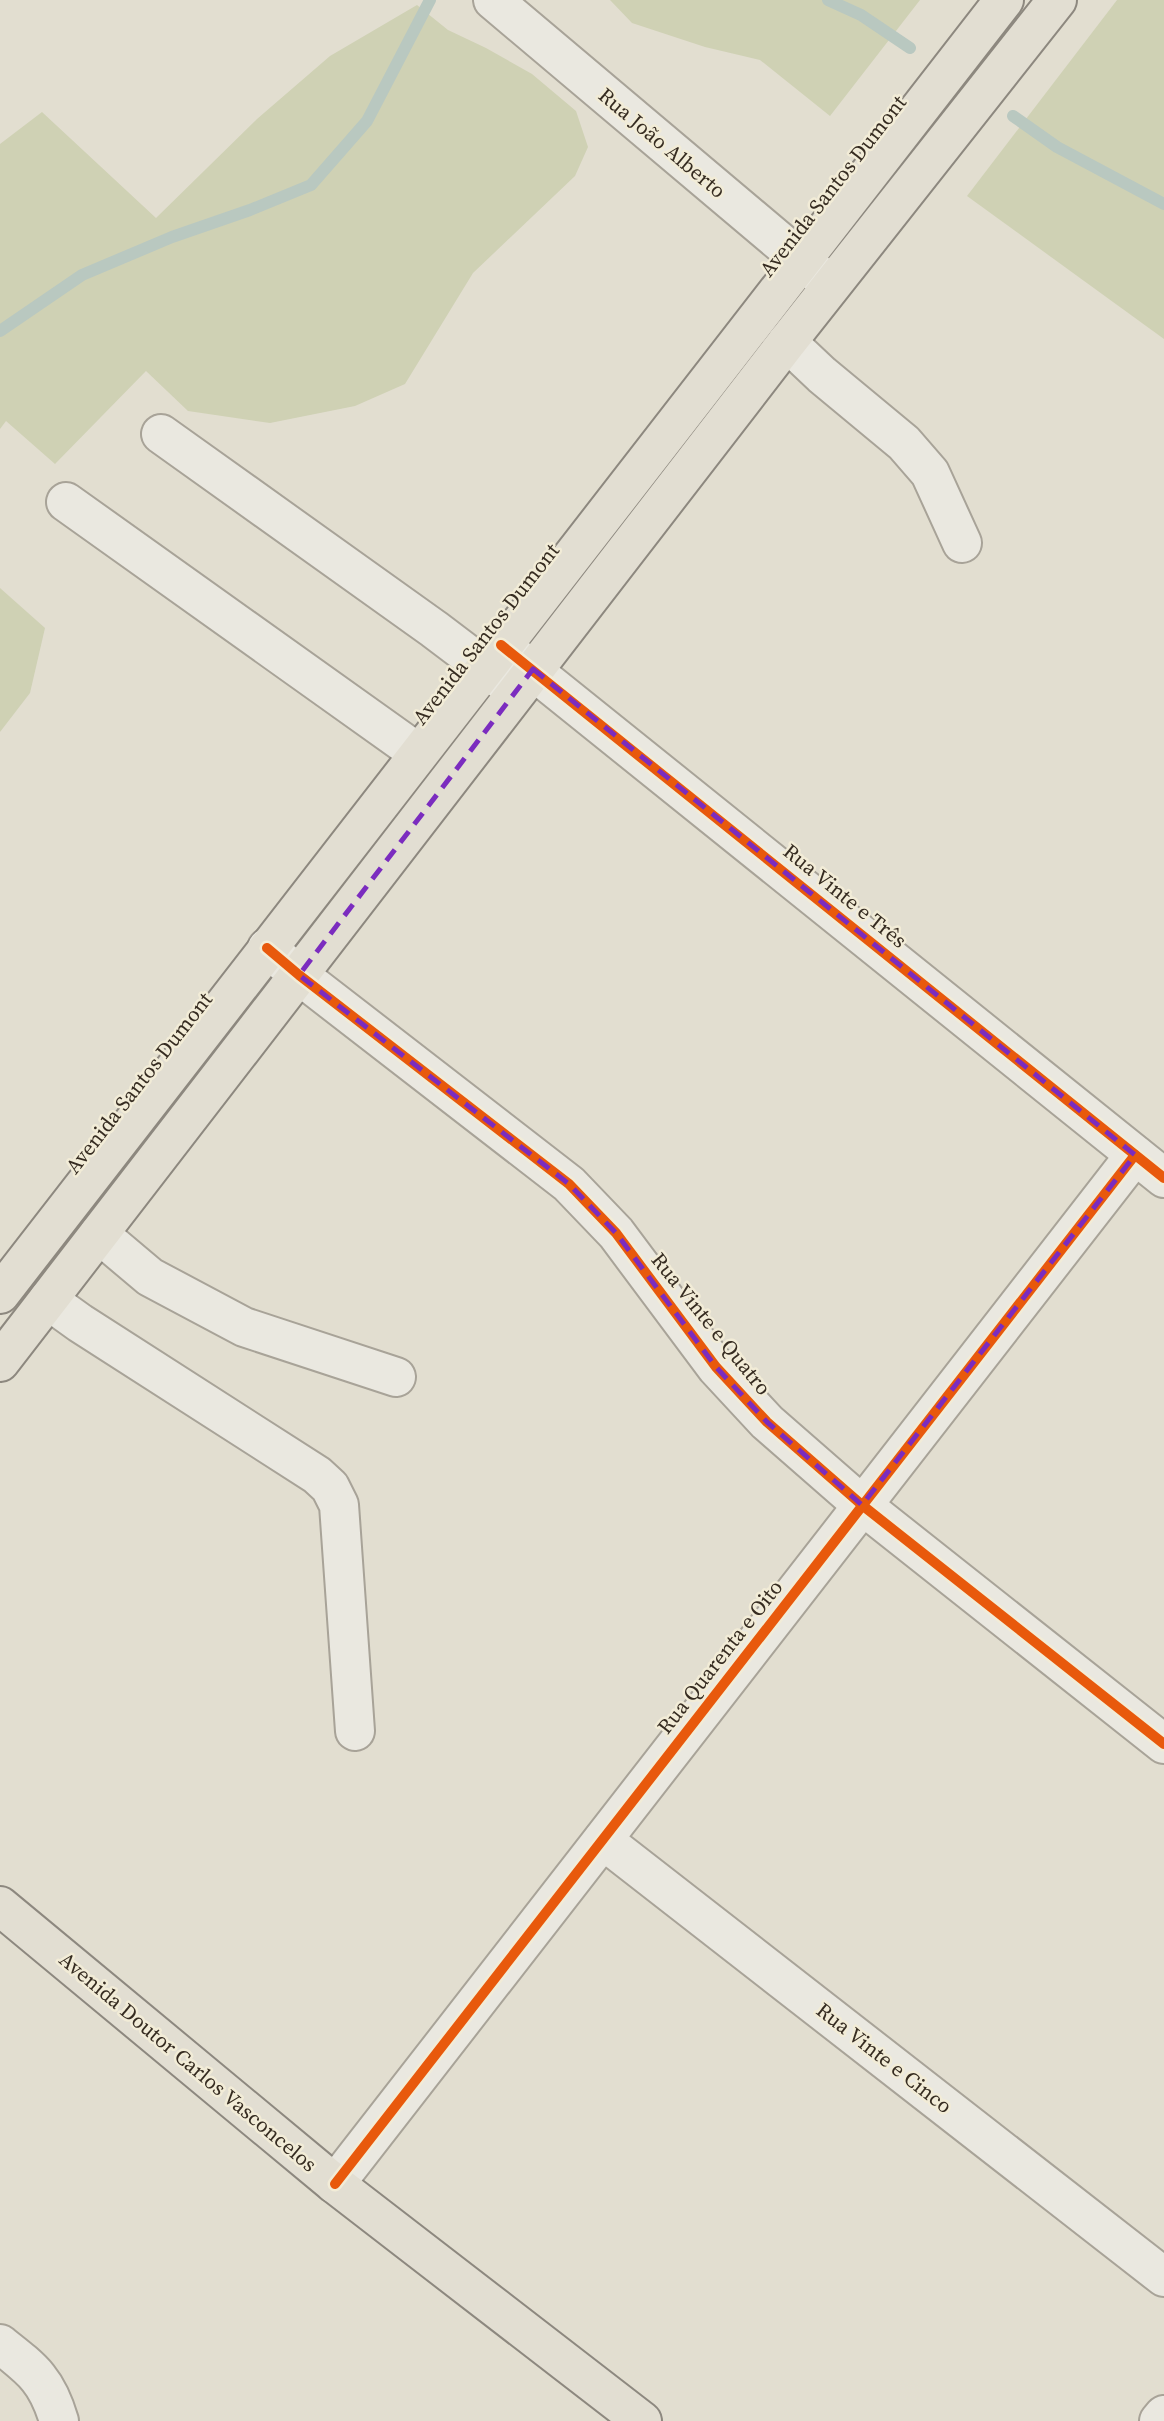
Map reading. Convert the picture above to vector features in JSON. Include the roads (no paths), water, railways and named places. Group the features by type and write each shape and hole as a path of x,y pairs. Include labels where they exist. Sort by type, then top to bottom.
{"main road":[{"name":"Avenida Santos Dumont","path":"0,1294 1004,0"},
{"path":"0,1362 524,680 1057,0"},
{"name":"Avenida Doutor Carlos Vasconcelos","path":"0,1906 335,2184 642,2421"}],"street":[{"name":"Rua João Alberto","path":"493,0 831,285"},
{"path":"787,342 821,375 904,443 930,473 962,543"},
{"name":"Rua Vinte e Três","path":"161,434 493,656 1154,1165"},
{"path":"66,502 418,753"},
{"name":"Rua Vinte e Quatro","path":"267,948 569,1184 616,1233 724,1376 767,1422 862,1505 1164,1744"},
{"name":"Rua Quarenta e Oito","path":"335,2184 862,1505 1154,1165"},
{"path":"99,1234 150,1277 244,1327 396,1377"},
{"path":"48,1300 317,1475 330,1488 339,1506 355,1731"},
{"name":"Rua Vinte e Cinco","path":"603,1840 1164,2277"},
{"path":"0,2344 34,2371 53,2400 59,2421"},
{"path":"1159,2421 1164,2415"}],"waterway":[{"path":"0,331 82,275 172,237 311,185 367,121 430,0"},
{"path":"828,0 861,15 910,48"},
{"path":"1013,116 1057,147 1164,204"}]}
